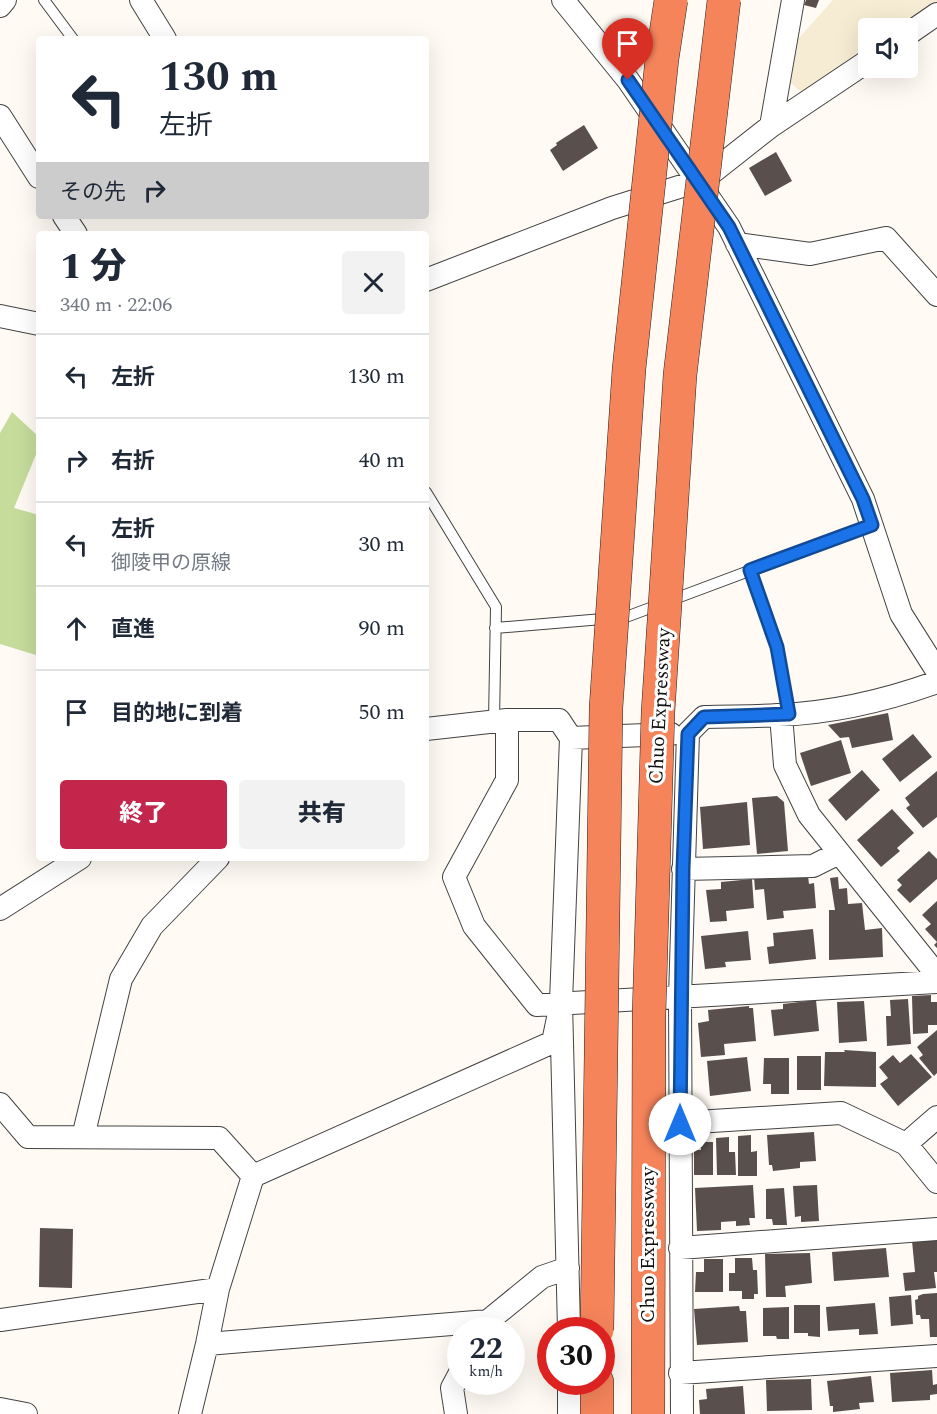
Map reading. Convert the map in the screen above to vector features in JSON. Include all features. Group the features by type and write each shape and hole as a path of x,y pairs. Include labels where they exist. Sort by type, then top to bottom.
{"highway":[{"path":"597,1317 606,708 629,369 662,59 671,0"},
{"name":"Chuo Expressway","path":"648,1414 649,1015 658,712 680,375 724,0"},
{"path":"597,1395 597,1414"}],"street":[{"path":"0,6 5,0"},
{"path":"141,0 163,36"},
{"path":"563,0 628,80 733,236 863,499 901,614 937,671"},
{"path":"771,126 793,0"},
{"path":"918,27 937,15"},
{"path":"429,279 612,208 698,181 771,126 858,68"},
{"path":"0,116 36,172"},
{"path":"733,236 810,254 886,238 937,295"},
{"path":"0,316 36,323"},
{"path":"682,1414 680,1373 680,997 688,734 704,717 785,715 836,708 905,693 937,682"},
{"path":"785,715 785,765 809,815 937,975"},
{"path":"429,729 500,721 559,720 572,738 561,1002 569,1317"},
{"path":"500,721 507,780 454,877 474,926 537,1005 937,982"},
{"path":"572,738 688,734"},
{"path":"683,869 813,866 839,853"},
{"path":"0,909 75,861"},
{"path":"83,1137 121,979 152,926 215,861"},
{"path":"190,1414 218,1289 254,1176 553,1042 561,1002"},
{"path":"0,1104 28,1137 219,1138 254,1176"},
{"path":"680,1124 842,1113 906,1144 937,1182"},
{"path":"906,1144 937,1118"},
{"path":"680,1248 937,1229"},
{"path":"496,1317 543,1277 568,1268"},
{"path":"0,1320 218,1289"},
{"path":"207,1344 447,1328"},
{"path":"680,1373 937,1356"},
{"path":"453,1395 456,1414"},
{"path":"569,1395 569,1414"},
{"path":"0,1408 26,1414"}],"lane":[{"path":"44,0 71,36"},
{"path":"429,497 496,607 500,721"},
{"path":"495,628 626,617 872,525"},
{"path":"750,570 777,647 785,715"}],"shaded area":[{"path":"833,0 937,0 937,9 918,22 918,18 858,18 858,62 807,97 785,78 790,48"}],"green space":[{"path":"12,412 36,434 36,454 14,508 36,514 36,655 0,644 0,433"}],"building":[{"path":"806,0 819,0 816,8 804,5"},
{"path":"584,125 598,148 563,171 550,150 557,145 556,143"},
{"path":"776,152 792,181 765,196 749,168"},
{"path":"888,713 893,740 852,748 849,737 840,738 828,725"},
{"path":"913,734 932,757 900,782 882,759"},
{"path":"841,740 851,773 811,786 800,753"},
{"path":"862,770 880,790 846,821 828,800"},
{"path":"937,771 937,817 923,828 906,808 910,805 905,798"},
{"path":"777,796 784,802 788,851 757,854 752,798"},
{"path":"747,802 750,845 703,849 700,807"},
{"path":"892,809 914,833 897,848 900,851 881,867 857,840"},
{"path":"929,851 937,859 937,879 910,903 897,890 902,885 897,880"},
{"path":"808,876 809,884 814,883 816,908 783,911 784,918 767,920 764,889 755,890 754,877 771,879"},
{"path":"838,877 839,889 847,888 848,904 862,903 865,930 882,928 883,957 829,960 829,910 835,910 830,878"},
{"path":"752,879 754,908 726,911 727,921 710,922 706,890 721,889 721,882"},
{"path":"937,901 937,942 925,929 931,924 922,915"},
{"path":"813,929 816,959 769,964 767,947 774,946 773,933"},
{"path":"748,931 751,960 725,962 726,967 705,969 701,936"},
{"path":"931,995 931,1002 937,1002 937,1025 928,1025 928,1033 913,1034 912,996"},
{"path":"908,999 911,1044 887,1046 886,1016 891,1016 890,1000"},
{"path":"816,1000 819,1031 774,1036 771,1010 783,1009 783,1004"},
{"path":"864,1001 867,1041 839,1043 837,1002"},
{"path":"749,1006 753,1008 756,1041 724,1044 725,1055 701,1057 698,1023 709,1021 708,1010"},
{"path":"937,1030 937,1073 934,1076 919,1058 923,1055 917,1047"},
{"path":"844,1050 876,1052 876,1087 824,1086 825,1052 845,1052"},
{"path":"911,1054 932,1077 898,1106 880,1084 888,1078 879,1067 893,1055 900,1063"},
{"path":"797,1056 821,1056 821,1090 797,1090"},
{"path":"747,1057 751,1091 710,1096 707,1061"},
{"path":"764,1058 789,1058 789,1094 771,1094 771,1084 763,1084"},
{"path":"814,1132 816,1161 800,1162 800,1168 773,1171 772,1165 769,1165 767,1135"},
{"path":"751,1135 751,1152 757,1151 757,1176 738,1176 738,1136"},
{"path":"729,1137 729,1152 735,1152 736,1175 717,1175 716,1138"},
{"path":"700,1142 713,1142 713,1175 694,1175 694,1150 701,1150"},
{"path":"753,1185 755,1218 749,1218 750,1225 736,1226 736,1221 721,1222 721,1230 697,1231 695,1188"},
{"path":"817,1185 819,1221 801,1222 801,1216 795,1217 793,1186"},
{"path":"784,1188 787,1225 773,1225 772,1219 766,1219 766,1189"},
{"path":"40,1228 73,1229 72,1288 39,1287"},
{"path":"937,1239 937,1272 934,1272 936,1288 905,1291 903,1273 915,1272 912,1241"},
{"path":"886,1248 889,1277 834,1281 832,1252"},
{"path":"810,1253 812,1283 785,1286 786,1297 766,1297 765,1254"},
{"path":"735,1258 752,1258 753,1270 757,1270 758,1294 754,1294 754,1299 742,1299 742,1291 729,1291 729,1273 735,1273"},
{"path":"704,1259 723,1259 723,1292 695,1292 696,1272 704,1272"},
{"path":"937,1293 937,1337 930,1337 929,1319 921,1319 920,1315 916,1315 915,1300 923,1294"},
{"path":"911,1295 913,1324 891,1326 889,1297"},
{"path":"875,1303 878,1334 859,1335 859,1329 828,1331 826,1307"},
{"path":"794,1305 820,1305 820,1337 808,1336 808,1333 794,1333"},
{"path":"739,1306 740,1311 746,1311 748,1342 697,1345 694,1309"},
{"path":"789,1307 789,1339 763,1336 763,1308"},
{"path":"932,1370 933,1385 937,1384 937,1394 930,1395 930,1400 892,1402 890,1373"},
{"path":"871,1376 874,1402 859,1403 860,1409 833,1412 833,1406 830,1406 827,1381"},
{"path":"811,1379 812,1410 767,1411 766,1380"},
{"path":"743,1386 745,1414 700,1414 699,1400 707,1399 706,1389"}],"route":[{"path":"628,80 729,227 863,499 872,525 750,570 777,647 789,714 704,717 688,734 680,997 680,1124"}]}
